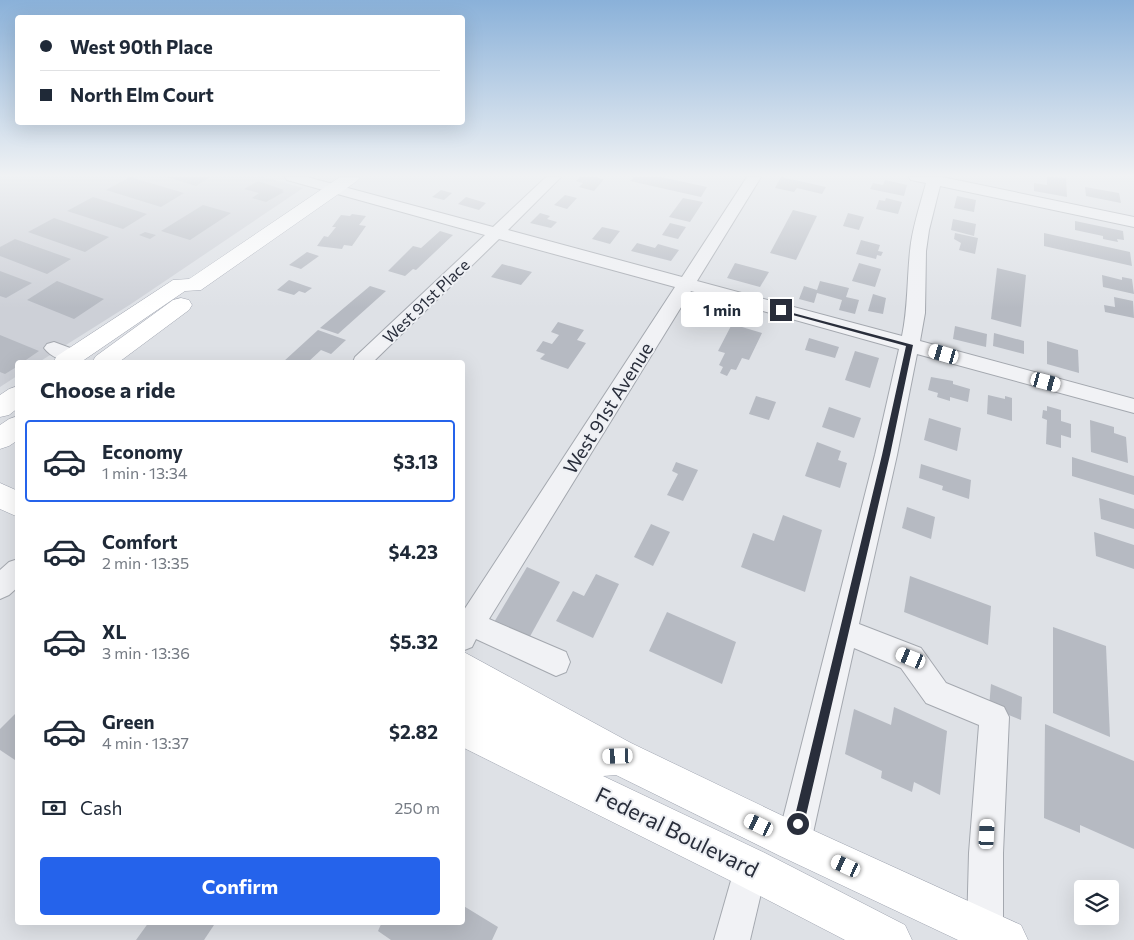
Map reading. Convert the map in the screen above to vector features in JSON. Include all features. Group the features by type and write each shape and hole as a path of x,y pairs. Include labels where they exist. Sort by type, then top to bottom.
{"main road":[{"path":"65,356 180,285 194,285 287,221"},
{"path":"107,360 194,295 194,285"},
{"path":"0,408 15,398"},
{"path":"15,428 0,440 15,448"},
{"path":"0,495 15,503"},
{"path":"465,670 618,756 794,842 995,935"},
{"path":"465,702 469,702 580,758 618,756"},
{"name":"Federal Boulevard","path":"465,728 750,868 890,940"}],"street":[{"path":"456,221 1134,406"},
{"name":"West 91st Place","path":"364,360 509,221"},
{"name":"West 91st Avenue","path":"467,631 726,221"},
{"path":"794,842 886,455 916,313 918,251 922,221"},
{"path":"0,588 15,573"},
{"path":"467,631 556,662"},
{"path":"844,631 911,658 936,693 994,717 986,853 995,935"},
{"path":"732,940 750,868"}],"shaded area":[{"path":"0,221 254,221 131,304 42,360 15,360 15,377 0,387"}],"building":[{"path":"49,221 62,221 109,237 85,252 28,232"},
{"path":"98,221 136,221 123,229"},
{"path":"177,221 219,221 190,240 161,231"},
{"path":"337,221 362,221 359,225 366,226 352,246 344,245 342,249 317,246 324,236 328,237 336,227 332,227"},
{"path":"532,221 557,222 551,228 530,223"},
{"path":"787,221 815,221 796,260 770,253"},
{"path":"845,221 863,221 859,230 843,226"},
{"path":"953,221 976,224 974,236 951,230"},
{"path":"1075,221 1123,231 1124,240 1117,239 1118,242 1103,239 1103,236 1075,230"},
{"path":"670,223 686,227 678,239 662,235"},
{"path":"602,227 620,231 610,244 592,239"},
{"path":"440,231 453,235 416,270 413,269 405,276 388,271 413,246 421,248"},
{"path":"145,232 156,235 150,239 139,235"},
{"path":"955,233 978,238 975,254 959,250 961,243 954,239"},
{"path":"1044,233 1130,252 1132,266 1044,246"},
{"path":"15,239 71,259 47,274 0,256 0,247"},
{"path":"861,240 880,245 878,251 883,252 881,256 877,255 876,259 856,254"},
{"path":"637,243 655,248 658,244 679,250 671,261 631,251"},
{"path":"307,252 319,256 301,269 289,265"},
{"path":"735,263 769,272 760,287 727,278"},
{"path":"859,263 881,269 875,287 852,281"},
{"path":"502,264 532,272 521,285 491,277"},
{"path":"997,268 1026,275 1021,327 991,319"},
{"path":"0,271 32,283 6,298 0,296"},
{"path":"1102,275 1122,280 1122,277 1132,279 1134,294 1103,287"},
{"path":"289,280 312,288 305,293 299,291 294,295 277,290"},
{"path":"57,281 104,299 74,319 27,300"},
{"path":"820,281 849,288 846,297 859,300 855,314 839,310 842,300 817,293 814,303 799,299 804,286 817,290"},
{"path":"370,286 386,291 338,334 320,328"},
{"path":"873,294 886,298 883,314 868,311"},
{"path":"1114,297 1133,301 1134,318 1105,312 1104,305 1115,307"},
{"path":"558,322 584,330 577,340 586,343 568,369 540,359 545,354 536,351 543,341 552,344 559,335 551,332"},
{"path":"732,324 762,333 749,360 742,358 736,370 731,369 727,376 720,373 723,367 719,365 725,353 718,351"},
{"path":"955,326 987,334 986,347 953,339"},
{"path":"318,330 346,340 331,354 321,350 310,360 285,360"},
{"path":"994,333 1024,341 1024,354 993,346"},
{"path":"0,335 39,351 26,360 15,360 15,368 5,374 0,372"},
{"path":"809,338 839,347 835,358 805,350"},
{"path":"1047,341 1078,350 1079,373 1047,364"},
{"path":"855,351 879,358 870,388 845,380"},
{"path":"931,377 953,381 953,384 970,389 968,402 950,397 950,401 937,397 938,393 928,390"},
{"path":"988,395 1005,399 1005,396 1012,398 1012,421 987,414"},
{"path":"756,396 776,402 769,420 749,414"},
{"path":"1047,406 1061,410 1061,421 1071,424 1071,438 1061,435 1061,448 1046,444 1047,420 1042,418 1043,410 1047,411"},
{"path":"829,407 861,418 854,438 822,427"},
{"path":"929,418 961,428 957,451 924,440"},
{"path":"1090,420 1114,427 1114,433 1126,437 1128,463 1091,452"},
{"path":"817,442 841,451 838,460 847,463 840,488 805,476"},
{"path":"1072,457 1134,476 1134,495 1072,476"},
{"path":"676,462 698,470 683,501 667,495 678,474 672,471"},
{"path":"921,464 971,480 969,499 942,490 943,486 919,478"},
{"path":"1099,498 1134,509 1134,529 1101,519"},
{"path":"907,507 935,517 931,539 902,528"},
{"path":"783,515 822,530 805,592 741,567 753,533 774,541"},
{"path":"651,524 670,532 653,566 634,557"},
{"path":"1094,532 1134,545 1134,569 1096,556"},
{"path":"527,567 560,582 528,640 493,624"},
{"path":"596,574 619,584 593,638 556,621 573,591 584,596"},
{"path":"910,576 991,606 988,645 904,612"},
{"path":"667,612 736,642 722,684 649,651"},
{"path":"1053,627 1106,646 1110,737 1053,713"},
{"path":"991,684 1022,697 1021,720 989,707"},
{"path":"894,707 947,731 940,795 914,782 912,792 881,778 882,771 845,754 854,709 891,725"},
{"path":"15,714 15,760 0,750 0,729"},
{"path":"1045,724 1134,761 1134,849 1080,825 1080,833 1044,818"},
{"path":"465,907 498,927 492,940 391,940 378,931 381,925 465,925"},
{"path":"147,925 214,925 204,940 136,940"}],"route":[{"path":"781,310 909,345 886,455 798,824"}]}
